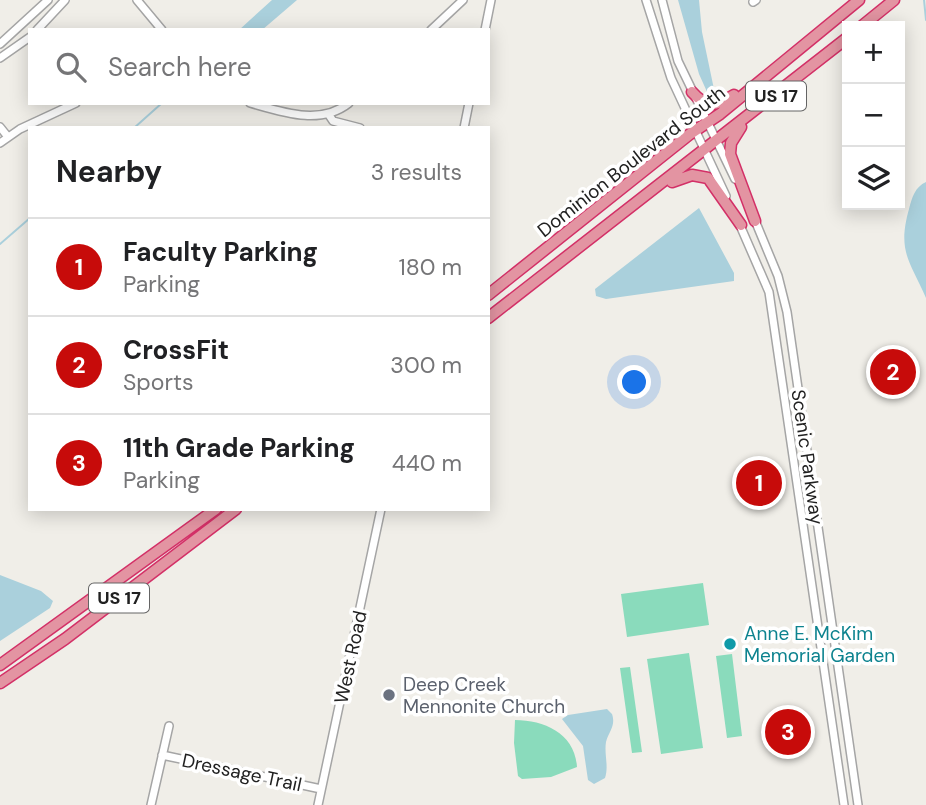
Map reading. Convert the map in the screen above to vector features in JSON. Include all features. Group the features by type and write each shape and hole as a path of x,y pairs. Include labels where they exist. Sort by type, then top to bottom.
{"highway":[{"name":"Dominion Boulevard South","path":"490,293 707,124 859,0"},
{"path":"868,21 894,0"},
{"name":"Dominion Boulevard South","path":"517,296 619,219 842,42"},
{"path":"692,92 701,103 718,105 766,75"},
{"path":"755,221 733,165 730,143 736,132 762,107"},
{"path":"635,206 653,199 683,177 701,175 714,183 741,225"},
{"path":"506,281 517,296"},
{"name":"US 17","path":"490,316 517,296"},
{"name":"US 17","path":"0,665 213,511"},
{"name":"US 17","path":"0,683 65,639 233,511"}],"street":[{"path":"0,44 48,0"},
{"path":"39,28 65,0"},
{"path":"137,0 160,28"},
{"path":"433,28 463,0"},
{"path":"485,28 491,0"},
{"name":"Scenic Parkway","path":"646,0 671,78 703,151 741,225 769,292 844,805"},
{"name":"Scenic Parkway","path":"662,0 678,61 755,221 778,276 787,312 858,805"},
{"path":"0,58 28,38"},
{"path":"30,126 72,105"},
{"path":"259,105 307,116 330,115 346,105"},
{"path":"464,126 469,105"},
{"path":"330,115 333,121 352,126"},
{"path":"0,127 8,137"},
{"path":"0,143 28,127"},
{"name":"West Road","path":"318,805 381,511"},
{"path":"151,805 169,726"},
{"name":"Dressage Trail","path":"162,755 321,789"}],"green space":[{"path":"703,583 709,625 627,637 621,594"},
{"path":"689,653 703,748 661,754 647,659"},
{"path":"732,654 742,736 727,738 716,656"},
{"path":"630,667 642,752 632,753 620,668"},
{"path":"515,720 537,723 556,731 571,746 577,767 551,777 522,779 518,776 514,743"}],"water":[{"path":"272,0 297,0 264,28 241,28"},
{"path":"678,0 699,0 702,32 715,94 708,94 699,74"},
{"path":"926,182 926,298 910,265 904,236 913,197"},
{"path":"699,208 734,273 734,281 606,299 596,296 595,289"},
{"path":"0,575 41,591 53,601 50,608 0,641"},
{"path":"607,709 612,714 613,722 606,742 606,774 605,778 594,784 588,780 583,746 562,719 568,715"}],"waterway":[{"path":"924,0 926,20"},
{"path":"136,126 160,105"},
{"path":"0,244 28,220"}],"place":[{"name":"CrossFit","path":"893,372"},
{"name":"Faculty Parking","path":"759,483"},
{"name":"Anne E. McKim Memorial Garden","path":"730,644"},
{"name":"Deep Creek Mennonite Church","path":"389,695"},
{"name":"11th Grade Parking","path":"788,732"}]}
